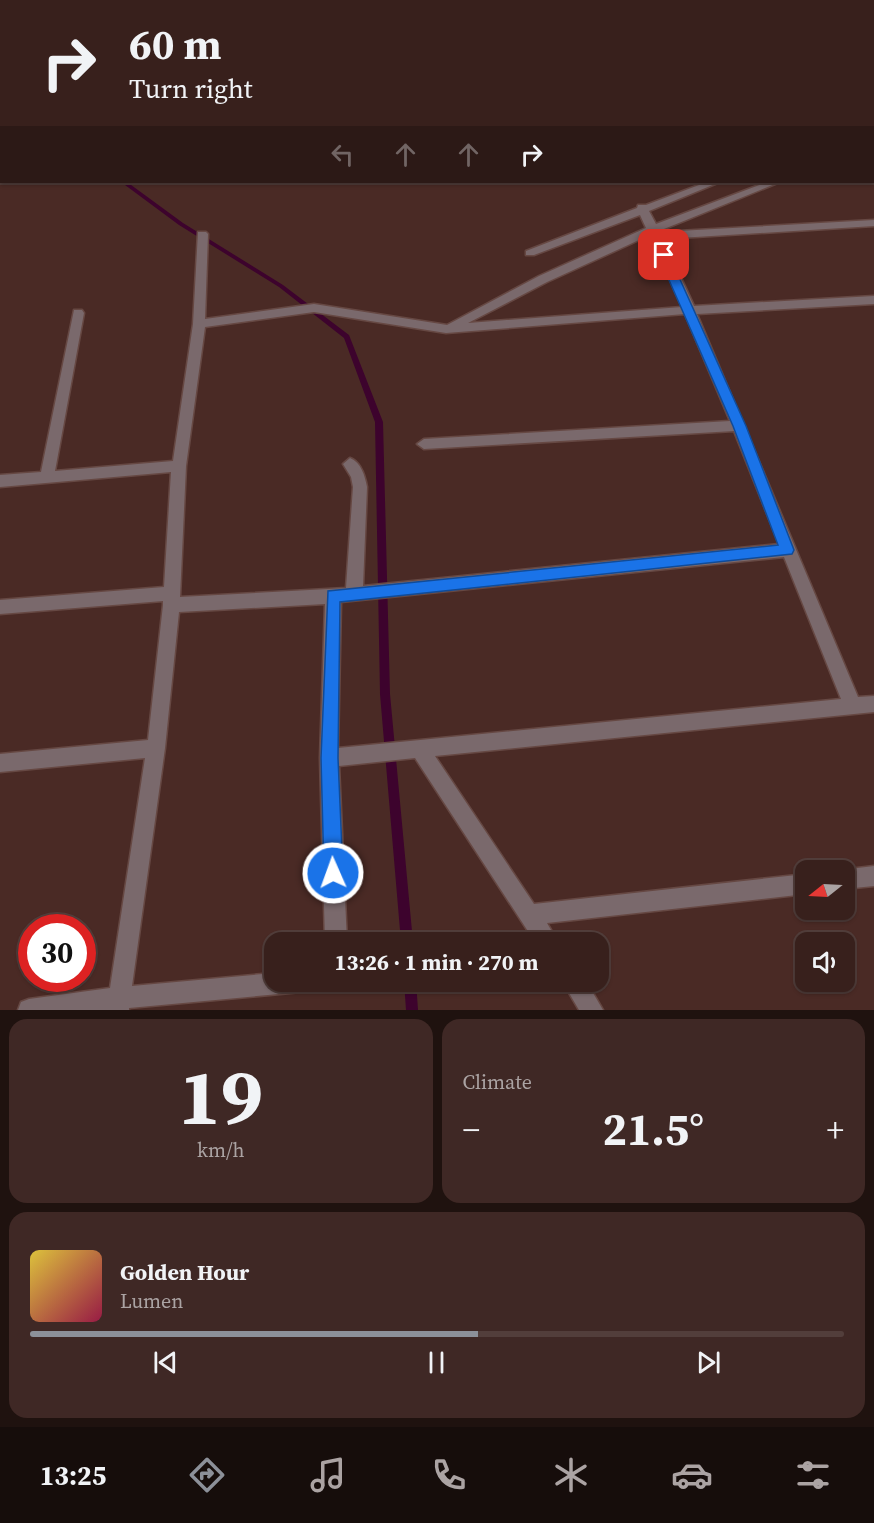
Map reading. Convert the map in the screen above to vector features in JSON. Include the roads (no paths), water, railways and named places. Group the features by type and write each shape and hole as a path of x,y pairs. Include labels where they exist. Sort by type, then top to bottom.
{"street":[{"path":"530,253 642,207 712,183"},
{"path":"446,329 543,279 773,183"},
{"path":"642,207 740,426 787,550 852,705"},
{"path":"654,233 874,223"},
{"path":"118,1004 156,748 171,599 179,466 199,324 202,234"},
{"path":"199,324 314,308 446,329 689,310 874,300"},
{"path":"47,477 78,313"},
{"path":"424,444 740,426"},
{"path":"350,464 358,476 360,487 354,594"},
{"path":"0,481 179,466"},
{"path":"0,607 171,599 333,596 787,550"},
{"path":"333,596 329,758 336,932"},
{"path":"329,758 874,704"},
{"path":"0,763 156,748"},
{"path":"421,750 540,932"},
{"path":"855,878 874,876"},
{"path":"529,915 795,885"},
{"path":"29,1010 118,1004 264,986"},
{"path":"580,992 592,1010"}],"waterway":[{"path":"125,183 181,224 281,286 347,337 379,422 385,694 406,932"},
{"path":"411,992 412,1010"}]}
